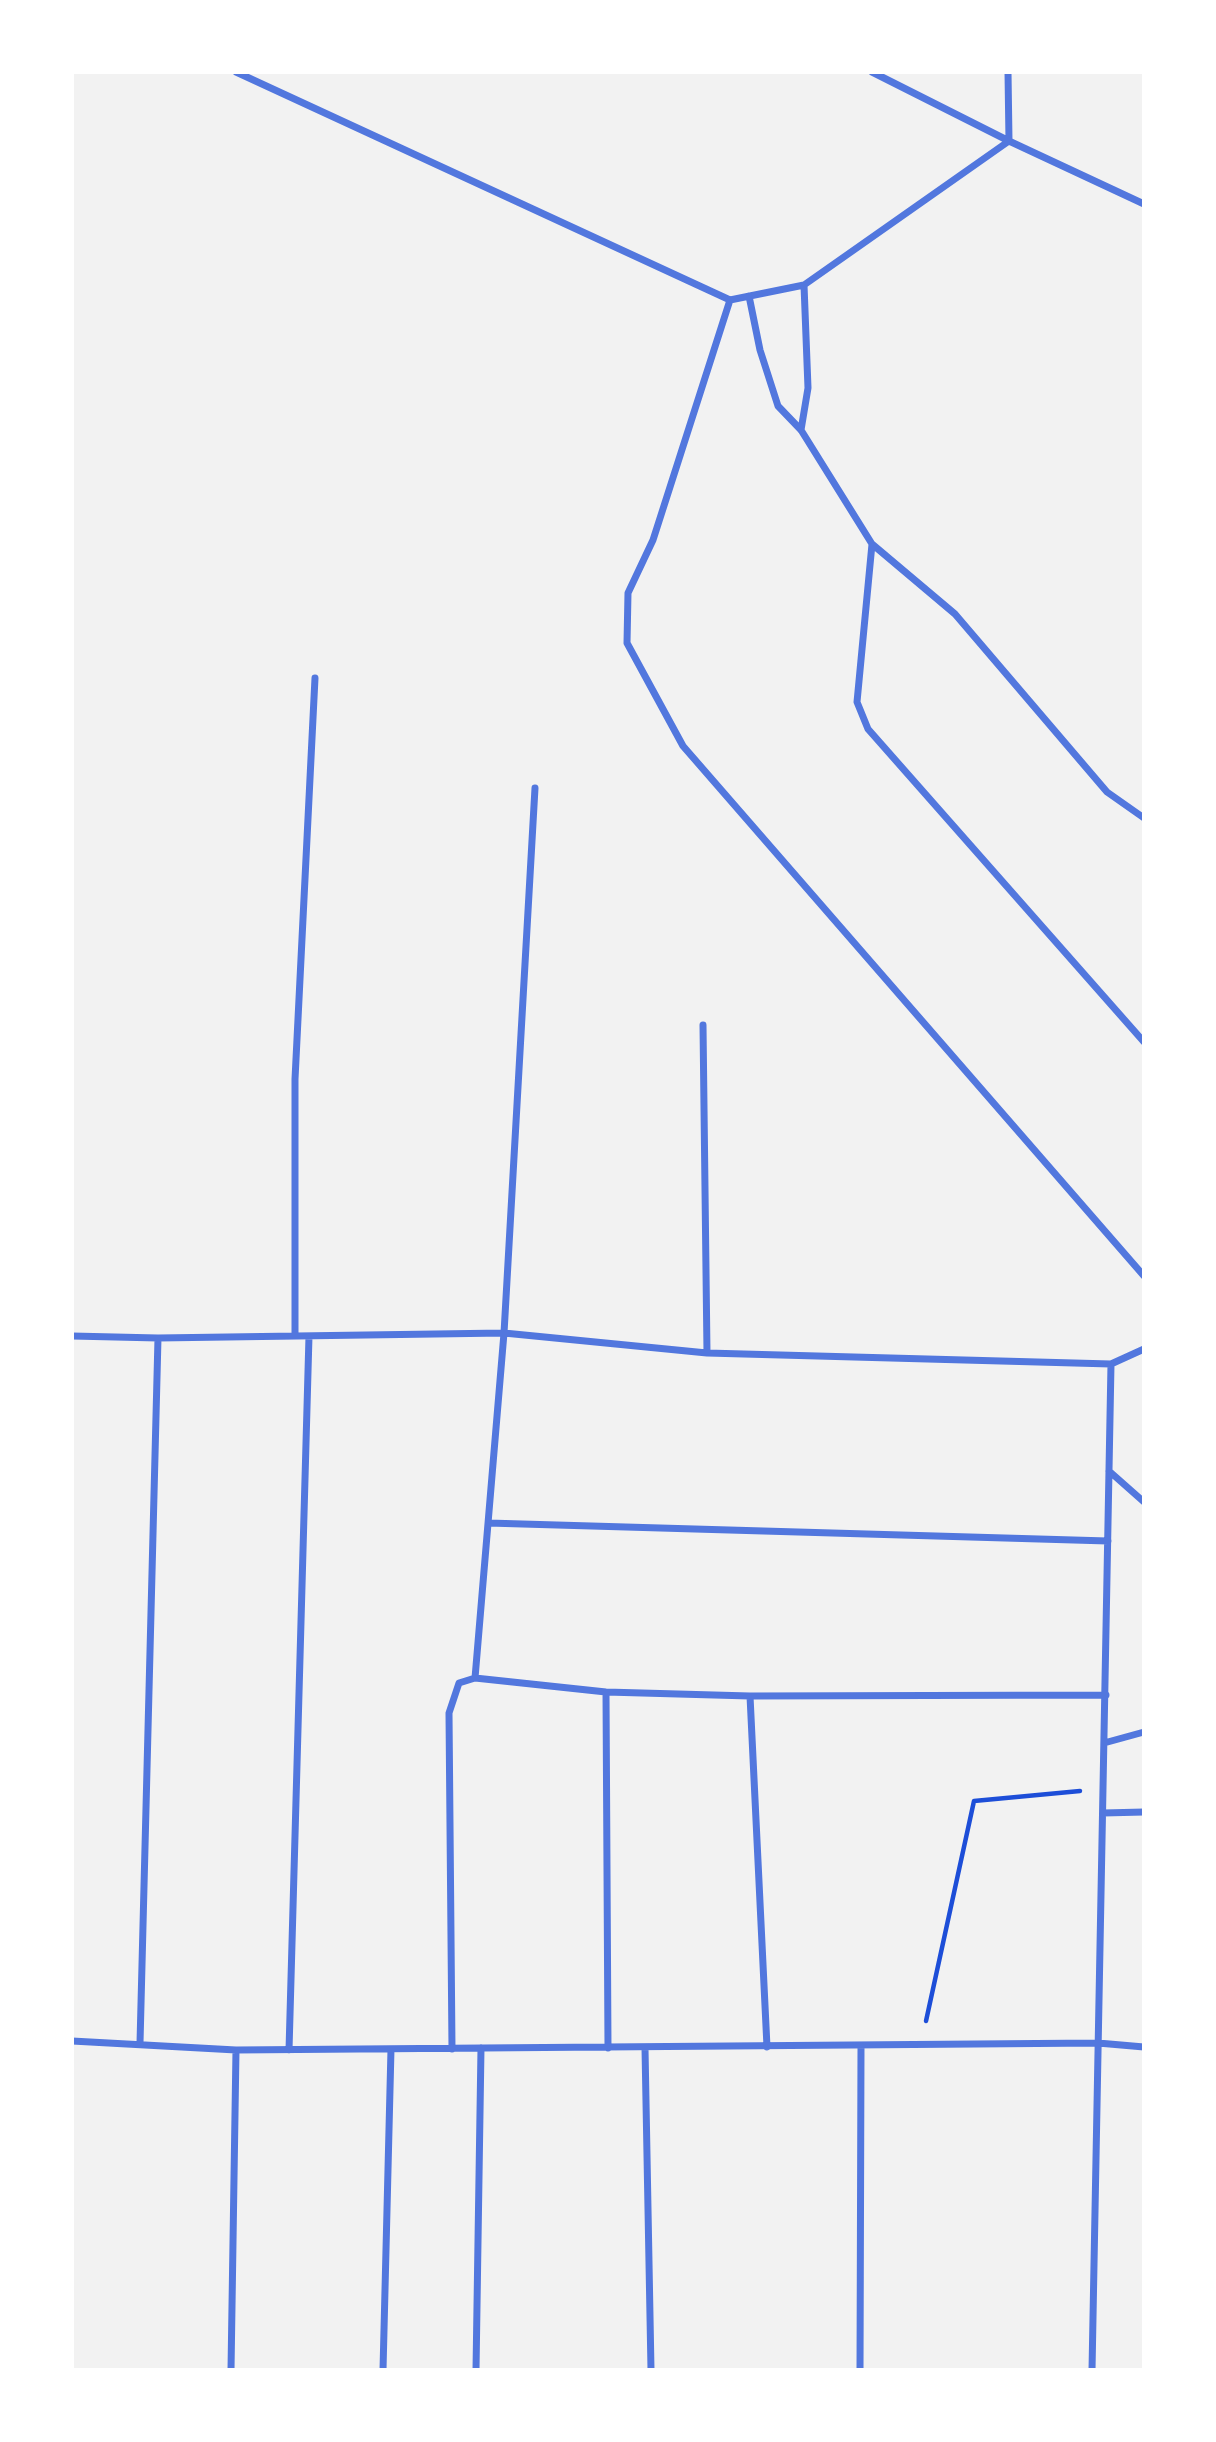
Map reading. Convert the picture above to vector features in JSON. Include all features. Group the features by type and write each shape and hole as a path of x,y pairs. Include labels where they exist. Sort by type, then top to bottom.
{"street":[{"path":"236,72 730,300 804,285 1009,141"},
{"path":"872,72 1009,141 1144,204"},
{"path":"1008,72 1009,141"},
{"path":"801,430 808,388 804,285"},
{"path":"749,296 760,349 778,406 801,430 872,544 955,614 1107,792 1144,818"},
{"path":"730,300 653,540 628,593 627,643 683,746 1144,1276"},
{"path":"872,544 858,702 868,729 1144,1042"},
{"path":"295,1335 295,1079 315,678"},
{"path":"475,1678 504,1333 535,788"},
{"path":"703,1025 707,1353"},
{"path":"72,1336 158,1338 504,1333 707,1353 1111,1364 1144,1349"},
{"path":"289,2050 309,1336"},
{"path":"140,2043 158,1338"},
{"path":"1092,2370 1111,1364"},
{"path":"1109,1471 1144,1502"},
{"path":"488,1523 1108,1541"},
{"path":"452,2049 449,1713 459,1683 475,1678 606,1692 750,1696 1106,1695"},
{"path":"606,1692 608,2048"},
{"path":"750,1696 767,2047"},
{"path":"1104,1743 1144,1732"},
{"path":"1102,1812 1144,1812"},
{"path":"72,2041 236,2050 1098,2043 1144,2047"},
{"path":"860,2370 861,2046"},
{"path":"476,2370 481,2048"},
{"path":"645,2048 651,2370"},
{"path":"383,2370 391,2049"},
{"path":"231,2370 236,2050"}],"path":[{"path":"921,2046 974,1801 1103,1789"}]}
